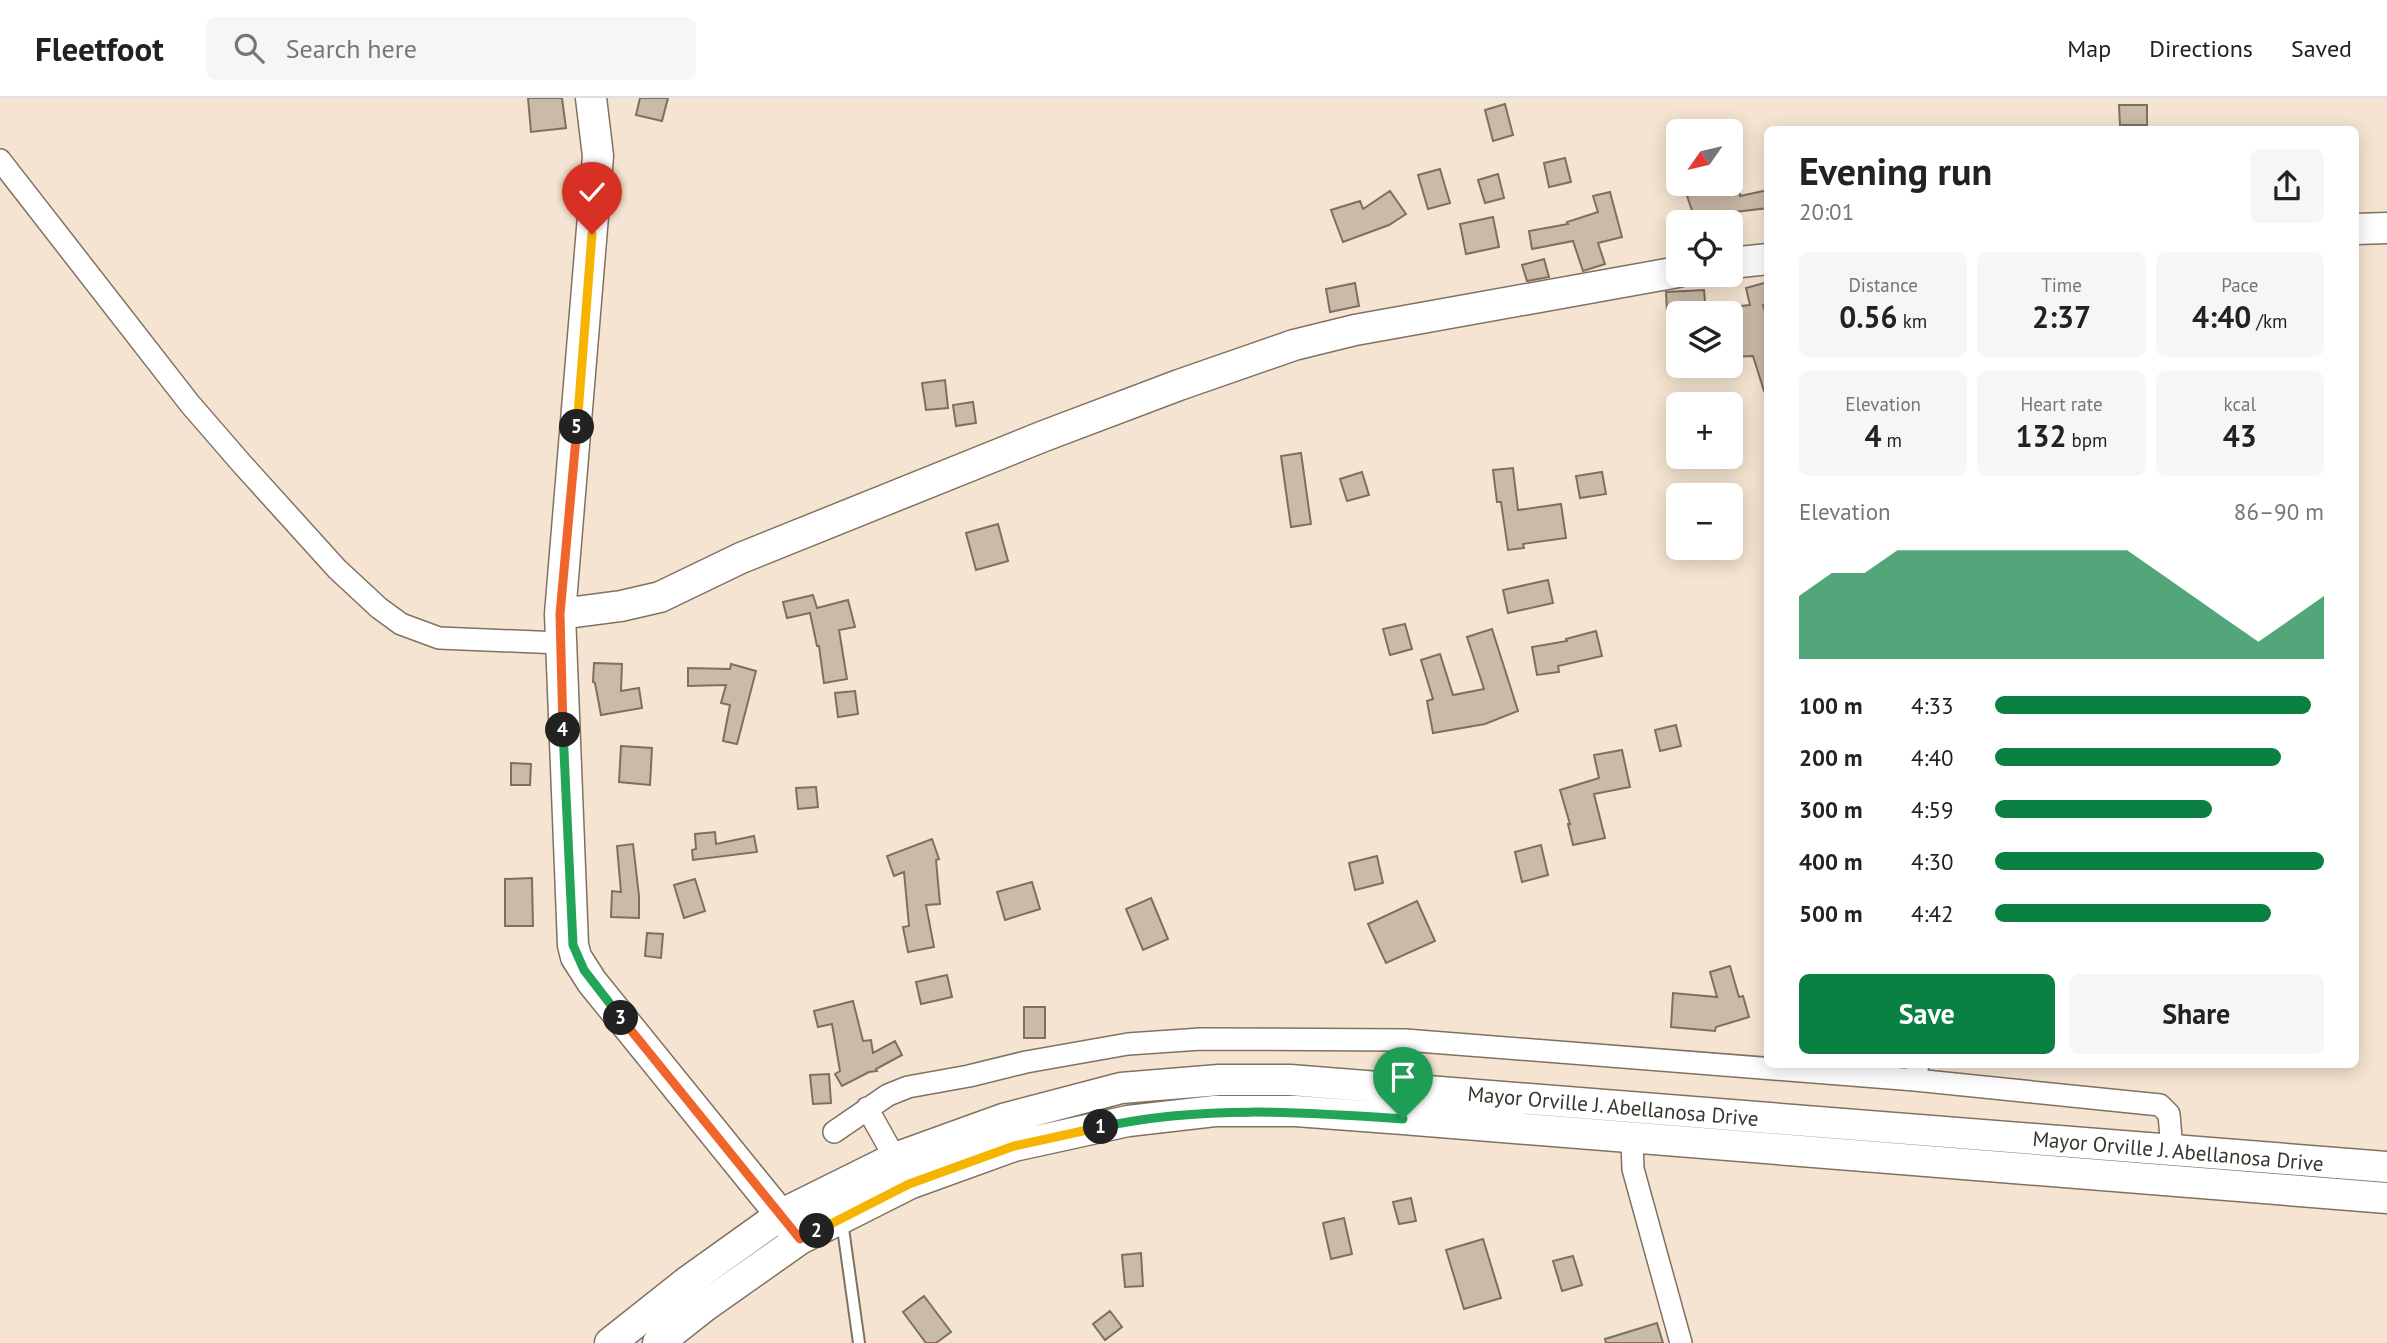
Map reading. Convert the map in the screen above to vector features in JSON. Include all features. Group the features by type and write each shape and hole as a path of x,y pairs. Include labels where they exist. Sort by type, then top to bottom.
{"main road":[{"path":"591,98 598,156 560,629 573,945 576,957 592,982 800,1239"},
{"path":"2359,229 2387,228"},
{"path":"1743,262 1764,259"},
{"path":"560,629 621,606 660,597 741,558 1044,436 1294,345 1355,330 1666,274"},
{"name":"Mayor Orville J. Abellanosa Drive","path":"610,1343 687,1282 782,1214 895,1158 1003,1119 1121,1088 1219,1080 1290,1080 2387,1167"},
{"name":"Mayor Orville J. Abellanosa Drive","path":"658,1343 800,1239 909,1184 1014,1146 1128,1121 1215,1111 1296,1111 2387,1198"}],"street":[{"path":"0,160 216,434 337,569 379,608 401,624 439,638 560,629"},
{"path":"834,1132 888,1095 908,1087 1128,1044 1201,1039 1405,1040 1764,1068"},
{"path":"1405,1040 1407,1089"},
{"path":"1766,1068 1917,1072 2160,1105 2169,1114 2172,1150"},
{"path":"867,1108 895,1158"},
{"path":"1633,1138 1633,1169 1681,1343"}],"lane":[{"path":"841,1218 859,1343"}],"building":[{"path":"528,98 562,98 566,128 531,132"},
{"path":"640,98 668,98 662,121 636,115"},
{"path":"1505,104 1513,135 1493,141 1485,110"},
{"path":"2119,105 2147,105 2147,125 2120,125"},
{"path":"1565,158 1571,182 1549,187 1544,163"},
{"path":"1440,169 1450,203 1428,209 1418,175"},
{"path":"1498,174 1504,198 1485,203 1478,180"},
{"path":"1390,191 1406,214 1389,225 1343,242 1331,210 1360,201 1363,209"},
{"path":"1764,191 1764,208 1692,210 1687,196 1743,196"},
{"path":"1610,192 1622,237 1598,243 1605,264 1583,271 1573,241 1532,249 1529,231 1568,224 1567,222 1598,212 1593,196"},
{"path":"1493,217 1499,247 1466,254 1460,224"},
{"path":"1544,259 1549,277 1527,281 1522,265"},
{"path":"1355,283 1359,306 1330,312 1326,289"},
{"path":"1764,283 1764,391 1753,356 1743,356 1743,306 1750,305 1746,288"},
{"path":"1704,290 1705,301 1666,301 1666,292"},
{"path":"945,380 948,408 926,410 922,383"},
{"path":"973,402 976,423 956,426 953,405"},
{"path":"1301,453 1311,524 1291,527 1281,456"},
{"path":"1513,468 1518,510 1561,504 1566,538 1523,544 1524,548 1508,550 1493,470"},
{"path":"1362,472 1369,495 1347,501 1340,479"},
{"path":"1602,472 1606,494 1580,498 1576,476"},
{"path":"998,524 1008,561 976,570 966,533"},
{"path":"1548,580 1553,603 1508,613 1503,590"},
{"path":"813,595 817,608 848,600 855,627 839,630 847,679 824,683 819,646 810,613 787,618 783,602"},
{"path":"1405,624 1412,649 1390,655 1383,629"},
{"path":"1492,629 1518,711 1485,724 1433,733 1427,701 1433,699 1421,660 1440,654 1453,695 1484,689 1467,637"},
{"path":"1596,631 1602,656 1558,666 1559,672 1537,675 1532,647 1567,641 1566,639"},
{"path":"594,663 622,664 621,691 639,688 642,708 601,715 593,682"},
{"path":"731,664 756,671 737,744 723,741 730,705 721,703 726,685 688,686 688,668 730,669"},
{"path":"855,691 858,714 838,717 835,693"},
{"path":"1676,725 1681,746 1660,751 1655,730"},
{"path":"621,746 652,748 650,785 619,782"},
{"path":"1622,750 1630,787 1594,794 1605,838 1573,845 1560,790 1599,778 1594,755"},
{"path":"511,763 531,764 530,785 511,785"},
{"path":"816,787 818,807 798,809 796,788"},
{"path":"715,832 716,844 754,836 757,852 693,860 692,850 696,849 695,834"},
{"path":"932,839 939,859 936,860 940,904 926,905 934,947 908,952 903,927 909,926 904,872 894,876 887,856"},
{"path":"633,844 639,918 611,917 612,891 621,892 617,846"},
{"path":"1541,845 1548,875 1522,882 1515,852"},
{"path":"1377,856 1383,883 1355,890 1349,863"},
{"path":"532,878 533,926 505,926 505,879"},
{"path":"695,879 705,911 684,918 674,885"},
{"path":"1032,882 1040,909 1005,920 997,892"},
{"path":"1151,898 1168,939 1143,950 1126,909"},
{"path":"1417,901 1435,941 1386,963 1368,924"},
{"path":"647,933 663,934 661,958 645,956"},
{"path":"1730,966 1739,997 1743,996 1749,1017 1716,1027 1715,1031 1671,1027 1673,993 1717,997 1710,972"},
{"path":"947,975 952,997 921,1004 916,982"},
{"path":"853,1001 863,1041 871,1040 873,1053 895,1041 902,1055 876,1069 877,1071 869,1072 842,1086 835,1074 840,1071 832,1024 818,1027 814,1011"},
{"path":"1024,1007 1045,1007 1045,1038 1024,1038"},
{"path":"829,1074 831,1103 813,1104 810,1075"},
{"path":"1411,1198 1416,1221 1399,1224 1393,1202"},
{"path":"1344,1218 1352,1254 1331,1259 1323,1223"},
{"path":"1483,1239 1501,1298 1464,1309 1446,1250"},
{"path":"1141,1253 1143,1286 1125,1287 1122,1255"},
{"path":"1573,1256 1582,1285 1562,1291 1553,1261"},
{"path":"924,1296 951,1332 936,1343 926,1343 903,1312"},
{"path":"1110,1311 1122,1327 1105,1340 1093,1324"},
{"path":"1657,1323 1663,1343 1606,1343 1605,1339"}],"route":[{"path":"592,234 560,614 573,945 576,957 592,982 800,1239 909,1184 1014,1146 1128,1121 1215,1111 1296,1111 1403,1119"}]}
